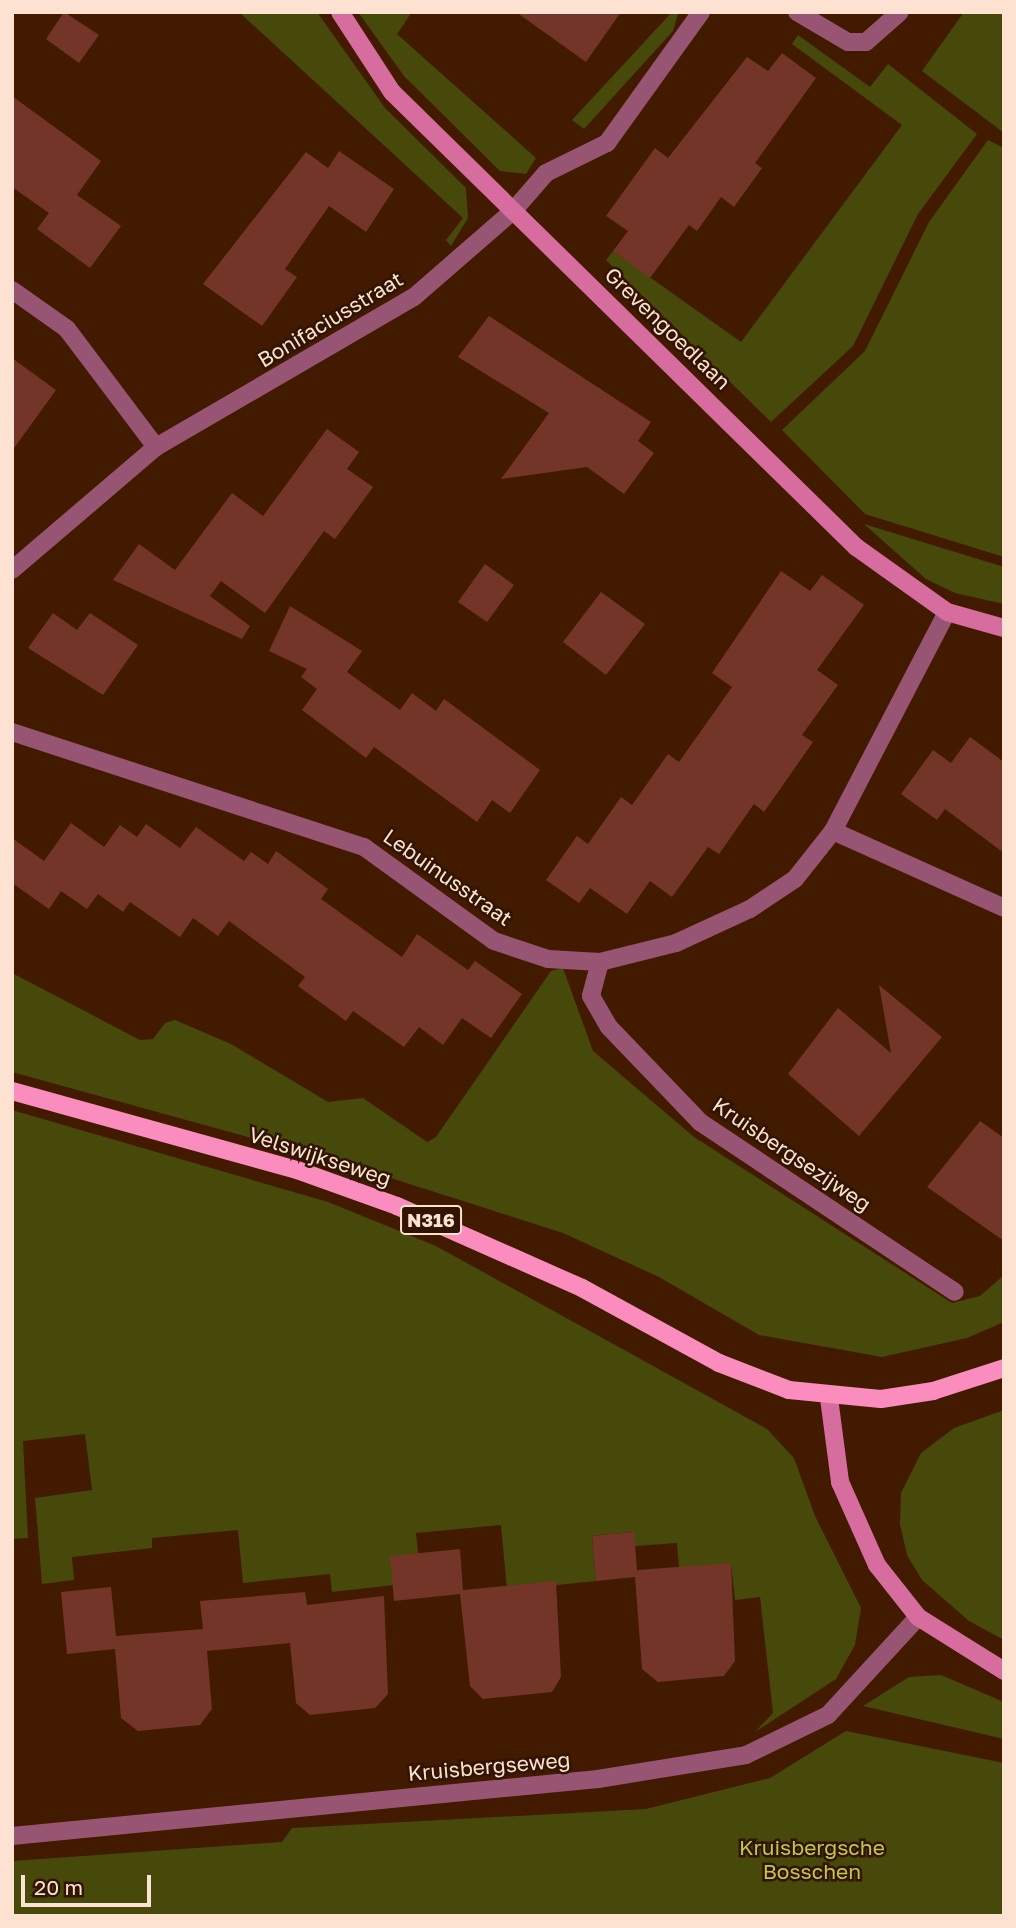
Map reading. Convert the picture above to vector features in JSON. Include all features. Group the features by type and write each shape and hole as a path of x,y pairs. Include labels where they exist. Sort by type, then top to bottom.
{"main road":[{"name":"Velswijkseweg","path":"12,1091 297,1170 397,1206 582,1288 739,1372 830,1398"},
{"name":"N316","path":"830,1398 933,1391 1004,1368"}],"street":[{"name":"Grevengoedlaan","path":"340,12 392,92 856,547 947,612 1004,628"},
{"name":"Bonifaciusstraat","path":"12,570 156,447 414,297 513,211 546,173 607,143 701,12"},
{"path":"797,12 848,42 866,42 900,12"},
{"path":"12,290 67,330 156,447"},
{"name":"Lebuinusstraat","path":"12,732 364,847 494,941 548,959 600,962 676,943 750,909 795,879 833,831 947,612"},
{"path":"833,831 1004,908"},
{"name":"Kruisbergsezijweg","path":"600,962 591,996 608,1027 700,1122 955,1292"},
{"path":"830,1398 840,1482 855,1525 918,1617 1004,1671"},
{"name":"Kruisbergseweg","path":"12,1836 598,1779 746,1755 828,1715 918,1617"}],"green space":[{"path":"239,12 317,12 385,108 466,188 468,218 451,246 446,240 463,218"},
{"path":"358,12 412,12 397,34 536,158 526,174 500,171 404,76"},
{"path":"672,12 678,14 673,31 584,129 572,120"},
{"path":"964,12 1004,12 1004,133 922,71"},
{"path":"798,35 870,87 888,64 977,134 918,214 853,346 771,422 606,260 613,251 741,342 902,125 792,44"},
{"path":"988,140 1004,148 1004,557 865,514 782,430 865,351 929,222"},
{"path":"864,524 1004,567 1004,604 955,593 926,579"},
{"path":"563,968 593,1051 694,1137 952,1303 980,1296 1004,1275 1004,1322 967,1338 882,1357 759,1335 659,1277 563,1233 353,1166 12,1072 12,973 140,1040 153,1039 165,1023 175,1020 231,1044 328,1102 363,1098 427,1142 436,1137 551,971"},
{"path":"12,1110 328,1202 436,1246 767,1429 794,1458 815,1516 861,1608 855,1645 836,1679 755,1732 773,1713 760,1597 735,1600 731,1564 679,1568 677,1543 635,1546 633,1532 592,1536 596,1581 507,1590 501,1525 416,1533 421,1582 332,1592 330,1574 243,1583 238,1530 152,1538 152,1548 72,1557 74,1580 42,1584 35,1498 92,1490 85,1434 23,1441 28,1538 12,1539"},
{"path":"1004,1410 1004,1640 969,1621 922,1580 907,1555 900,1524 901,1493 921,1453 954,1428"},
{"path":"941,1675 1004,1702 1004,1739 863,1706 909,1677"},
{"name":"Kruisbergsche Bosschen","path":"846,1731 1004,1763 1004,1916 12,1916 12,1861 282,1842 292,1828 646,1809 770,1778"}],"building":[{"path":"64,12 99,35 79,63 46,39"},
{"path":"516,12 621,12 586,62"},
{"path":"782,53 816,78 755,163 762,168 734,207 721,197 697,231 689,225 650,278 613,251 628,231 606,216 655,148 668,158 747,57 768,71"},
{"path":"12,96 101,161 77,195 121,226 90,268 37,229 49,213 12,187"},
{"path":"339,151 394,189 366,232 329,206 285,269 297,277 262,326 203,284 306,152 328,168"},
{"path":"489,316 651,422 638,441 654,453 624,494 587,467 501,479 549,413 458,357"},
{"path":"12,358 56,390 12,451"},
{"path":"327,429 359,452 347,469 373,487 335,539 324,531 265,613 221,581 210,596 250,626 242,639 113,580 139,544 175,570 232,493 263,516"},
{"path":"485,564 514,585 487,622 458,602"},
{"path":"781,571 810,591 822,575 864,605 817,670 838,685 802,735 813,742 764,812 754,804 719,854 708,847 672,897 650,881 627,914 590,888 579,903 546,880 577,836 588,844 621,797 632,805 668,754 679,762 732,687 712,673"},
{"path":"601,592 645,624 606,675 563,642"},
{"path":"290,606 362,651 347,672 400,710 412,693 436,711 444,699 540,770 510,813 492,800 477,822 374,747 366,758 302,710 317,689 301,677 307,669 269,651"},
{"path":"53,613 77,630 90,613 138,645 103,695 28,648"},
{"path":"970,737 1004,762 1004,853 945,809 937,820 901,794 933,750 951,763"},
{"path":"71,823 104,847 120,825 137,837 146,824 180,848 196,827 244,861 251,852 268,864 276,851 328,889 321,899 402,957 417,934 468,970 475,961 522,994 491,1038 462,1018 443,1045 419,1027 404,1047 353,1011 346,1021 298,986 305,977 229,921 218,936 193,918 180,937 130,902 123,912 98,894 87,909 61,891 49,909 12,883 12,838 44,861"},
{"path":"879,985 942,1037 859,1136 788,1074 838,1008 891,1053"},
{"path":"980,1121 1004,1138 1004,1241 927,1187"},
{"path":"634,1532 637,1570 731,1563 735,1661 724,1676 658,1682 642,1669 635,1577 596,1581 592,1536"},
{"path":"460,1549 463,1590 556,1581 561,1677 552,1692 483,1699 470,1686 460,1594 394,1601 390,1556"},
{"path":"111,1587 116,1636 203,1629 200,1601 305,1592 307,1605 384,1596 388,1694 375,1708 310,1715 296,1703 290,1643 207,1651 212,1709 200,1725 138,1731 121,1718 115,1649 67,1654 61,1592"}]}
